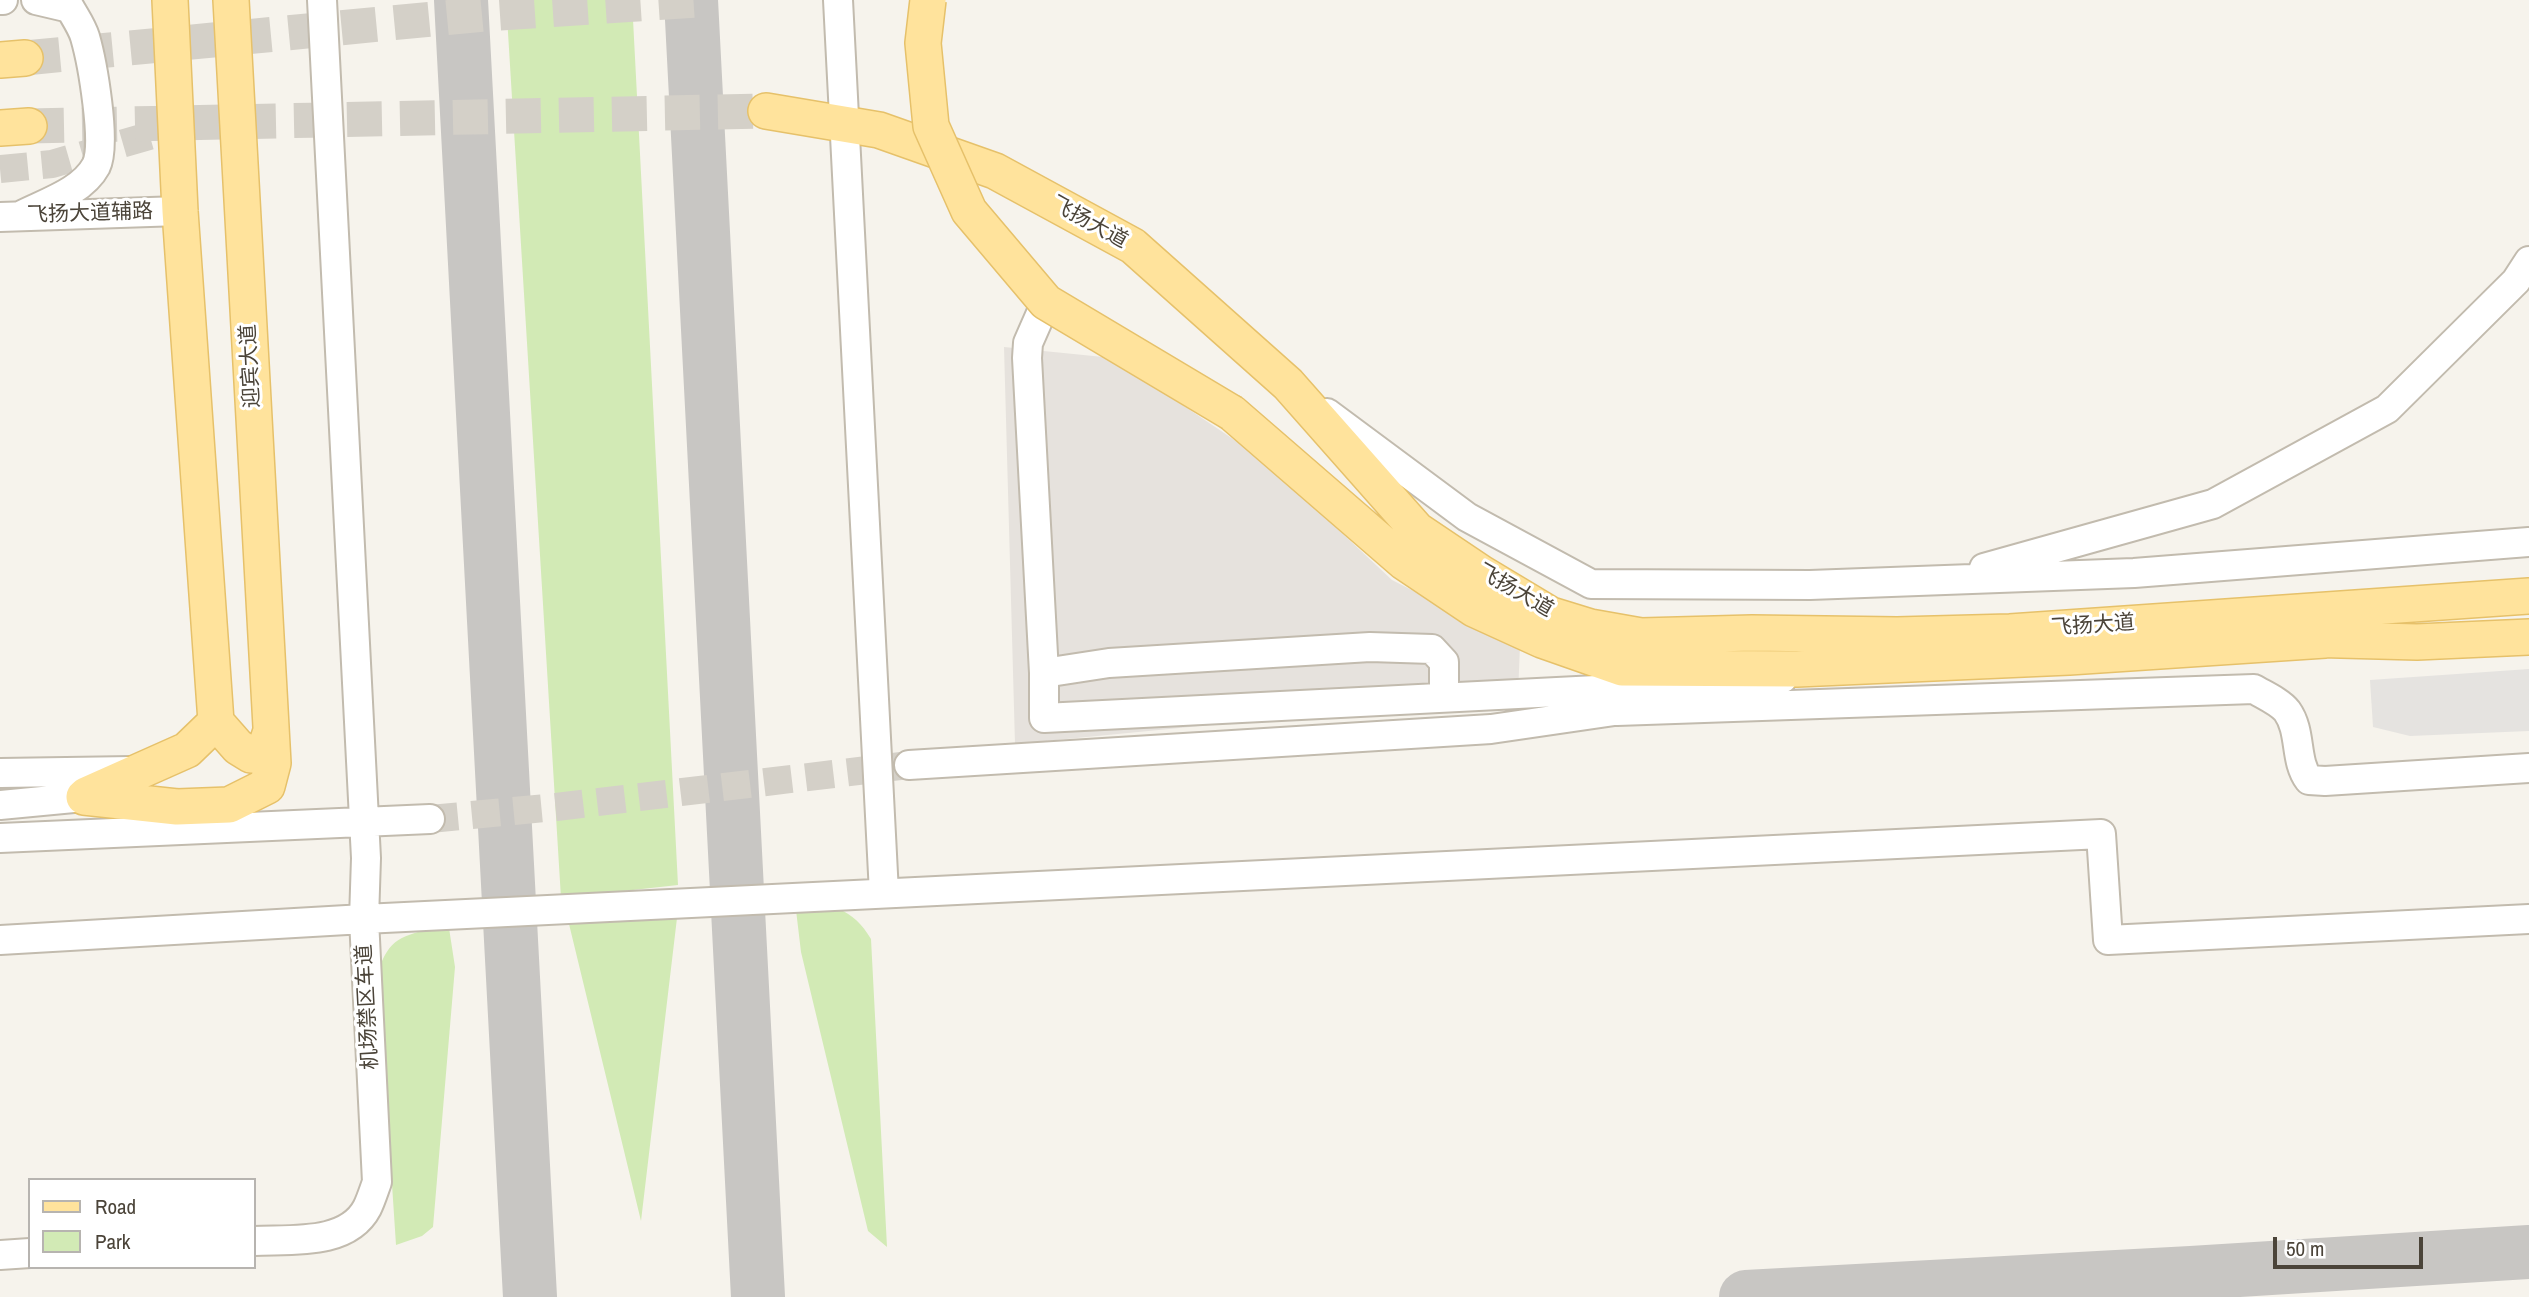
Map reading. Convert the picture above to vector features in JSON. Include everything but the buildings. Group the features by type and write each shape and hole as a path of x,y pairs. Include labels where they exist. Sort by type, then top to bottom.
{"main road":[{"path":"170,0 180,211 216,722 238,747 251,755 265,750 271,731"},
{"name":"迎宾大道","path":"84,797 177,807 229,805 267,786 273,763 231,0"},
{"path":"928,0 923,43 931,126 969,211 1045,302 1232,413 1404,562 1474,609 1542,640 1622,668 1829,668 2069,657 2325,640"},
{"name":"飞扬大道","path":"766,111 879,131 995,171 1133,246 1288,384 1417,530 1551,615 1590,627 1641,636 2010,632 2529,596"},
{"path":"2010,632 2417,642 2529,637"},
{"path":"84,797 187,750 216,722"}],"street":[{"path":"10,216 77,187 97,164 99,141 95,87 84,34 70,8 36,0"},
{"path":"322,0 366,858 364,919 2101,834 2108,940 2529,919"},
{"path":"838,0 884,893"},
{"name":"飞扬大道辅路","path":"10,216 180,211"},
{"path":"1941,580 2213,504 2388,409 2515,281 2529,261"},
{"path":"1045,302 1028,343 1044,718 1129,716 1713,684 1746,686"},
{"path":"1288,384 1466,517 1591,584 1810,585 2134,573 2529,542"},
{"path":"1044,673 1109,663 1370,647 1432,649 1444,662 1444,697"},
{"path":"909,765 1491,729 1617,711 1829,668"},
{"path":"1617,711 2254,689 2286,709 2297,733 2302,770 2309,780 2529,768"},
{"path":"0,772 142,771"},
{"path":"0,805 84,797"},
{"path":"0,838 430,819"},
{"name":"机场禁区车道","path":"0,940 364,919 377,1182 366,1210 346,1230 325,1237 256,1241"},
{"path":"0,1255 28,1254"}],"shaded area":[{"path":"1004,347 1113,358 1264,460 1392,580 1520,645 1518,695 1015,744"},
{"path":"2529,669 2529,731 2410,736 2373,727 2370,680"}],"green space":[{"path":"506,0 632,0 678,885 561,898"},
{"path":"837,908 857,920 871,939 887,1247 868,1231 801,952 796,910"},
{"path":"677,918 641,1221 569,924"},
{"path":"434,928 449,928 455,967 433,1227 422,1236 396,1245 378,972 387,952 398,940"}],"taxiway":[{"path":"461,0 530,1297"},
{"path":"691,0 758,1297"},
{"path":"1746,1297 2529,1252"}],"tunnel":[{"path":"25,58 485,14 696,0"},
{"path":"29,126 766,111"},
{"path":"0,169 52,164 204,120"},
{"path":"430,819 556,807 909,765"}]}
